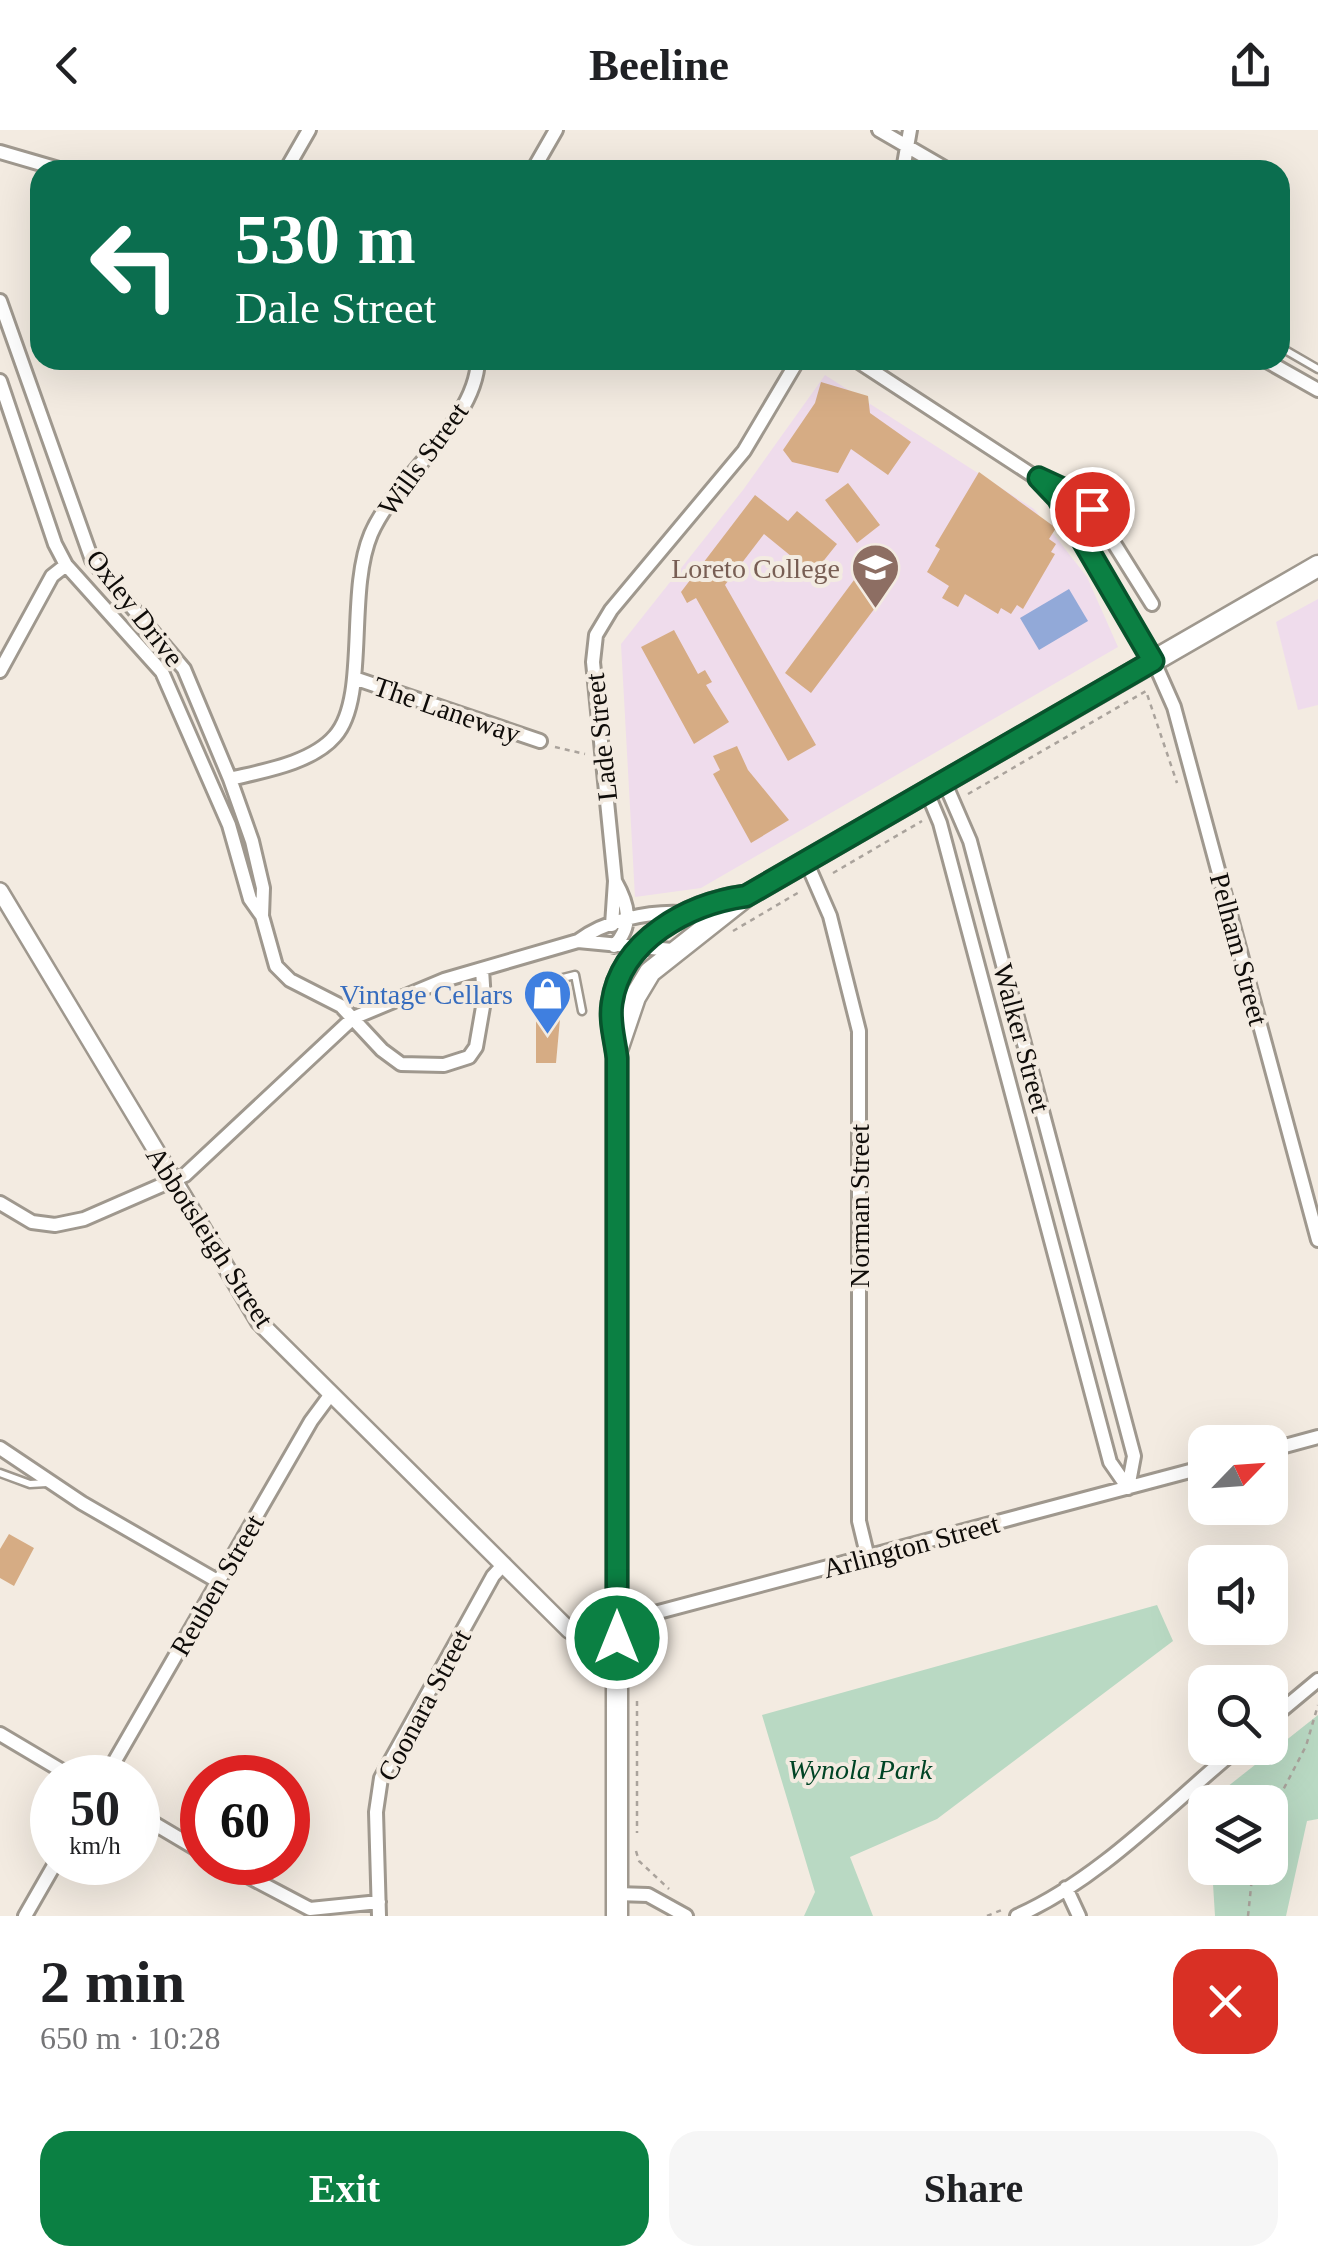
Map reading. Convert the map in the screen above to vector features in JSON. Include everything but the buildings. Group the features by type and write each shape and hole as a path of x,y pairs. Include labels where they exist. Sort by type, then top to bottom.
{"main road":[{"path":"616,1052 642,984 672,950 746,896 1318,566"},
{"path":"618,1916 616,1052 612,1002 620,976 637,948 690,914 722,899 746,896"}],"street":[{"path":"292,160 310,130"},
{"path":"539,160 556,130"},
{"path":"905,160 910,130"},
{"path":"888,132 931,160"},
{"path":"0,152 30,161"},
{"name":"Oxley Drive","path":"0,301 92,560 184,669 252,841 263,888 262,916 276,966 290,980 341,1006 382,1050 401,1064 458,1062 476,1047 484,1001 482,968"},
{"name":"Wills Street","path":"230,780 320,750 338,734 353,700 354,614 370,536 385,506 470,395 478,370"},
{"name":"Lade Street","path":"612,925 615,881 592,662 596,636 611,610 744,451 792,370"},
{"path":"872,370 1039,478 1090,505 1152,604"},
{"path":"1283,370 1318,390"},
{"name":"Oxley Drive","path":"0,381 66,565 162,672 229,825 250,899 262,916"},
{"name":"Pelham Street","path":"1039,478 1058,498 1153,661 1174,708 1318,1240"},
{"path":"0,671 52,576 66,565"},
{"name":"The Laneway","path":"354,678 540,741"},
{"name":"Walker Street","path":"936,786 970,841 1134,1456 1128,1488"},
{"name":"Walker Street","path":"936,786 940,823 1110,1462 1128,1488"},
{"name":"Norman Street","path":"806,861 830,916 859,1031 859,1521 868,1558"},
{"name":"Lade Street","path":"615,881 624,898 628,920"},
{"name":"Abbotsleigh Street","path":"0,892 259,1322 569,1630 588,1638 617,1631"},
{"path":"0,1203 32,1222 55,1225 84,1218 171,1180 211,1153 353,1018 482,968 578,941 592,930 658,913 690,914"},
{"path":"614,946 628,920"},
{"path":"578,941 672,950"},
{"path":"1068,1305 1092,1298"},
{"name":"Reuben Street","path":"118,1755 331,1394"},
{"path":"1288,1445 1318,1437"},
{"path":"0,1448 219,1582"},
{"name":"Arlington Street","path":"617,1631 1188,1472"},
{"name":"Coonara Street","path":"379,1909 376,1812 381,1778 493,1576 504,1564"},
{"path":"1288,1705 1318,1680"},
{"path":"0,1734 35,1755"},
{"path":"1017,1916 1066,1888 1217,1765"},
{"path":"25,1916 43,1885"},
{"path":"265,1885 310,1909 379,1909"},
{"path":"1066,1888 1079,1916"},
{"path":"618,1894 648,1895 686,1916"}],"lane":[{"path":"1290,353 1318,368"},
{"path":"555,980 575,974 582,1011"},
{"path":"0,1473 30,1484 54,1482"}],"path":[{"path":"968,794 1146,691 1177,783"},
{"path":"566,751 582,756"},
{"path":"833,873 926,818"},
{"path":"722,937 800,891"},
{"path":"636,1691 637,1834"},
{"path":"1285,1785 1306,1746 1318,1706"},
{"path":"636,1850 638,1861 676,1894"},
{"path":"1248,1916 1251,1885"}],"shaded area":[{"name":"Loreto College","path":"825,375 1034,509 1087,577 1118,647 701,888 635,897 621,644 743,490"},
{"path":"1318,599 1318,705 1298,710 1276,622"}],"green space":[{"name":"Wynola Park","path":"1157,1605 1173,1641 937,1819 850,1857 873,1916 804,1916 815,1892 762,1715"},
{"path":"1318,1715 1318,1819 1307,1821 1286,1916 1215,1916 1213,1885 1288,1885 1288,1785 1229,1785 1255,1765 1288,1765 1288,1739"}],"water":[{"path":"1069,589 1088,621 1039,650 1020,618"}],"place":[{"name":"Loreto College","path":"875,610"},
{"name":"Vintage Cellars","path":"548,1036"}],"route":[{"path":"617,1638 617,1058 611,1018 624,966 637,948 668,925 722,899 746,896 1153,661 1058,498 1039,478 1078,496 1092,509"}]}
